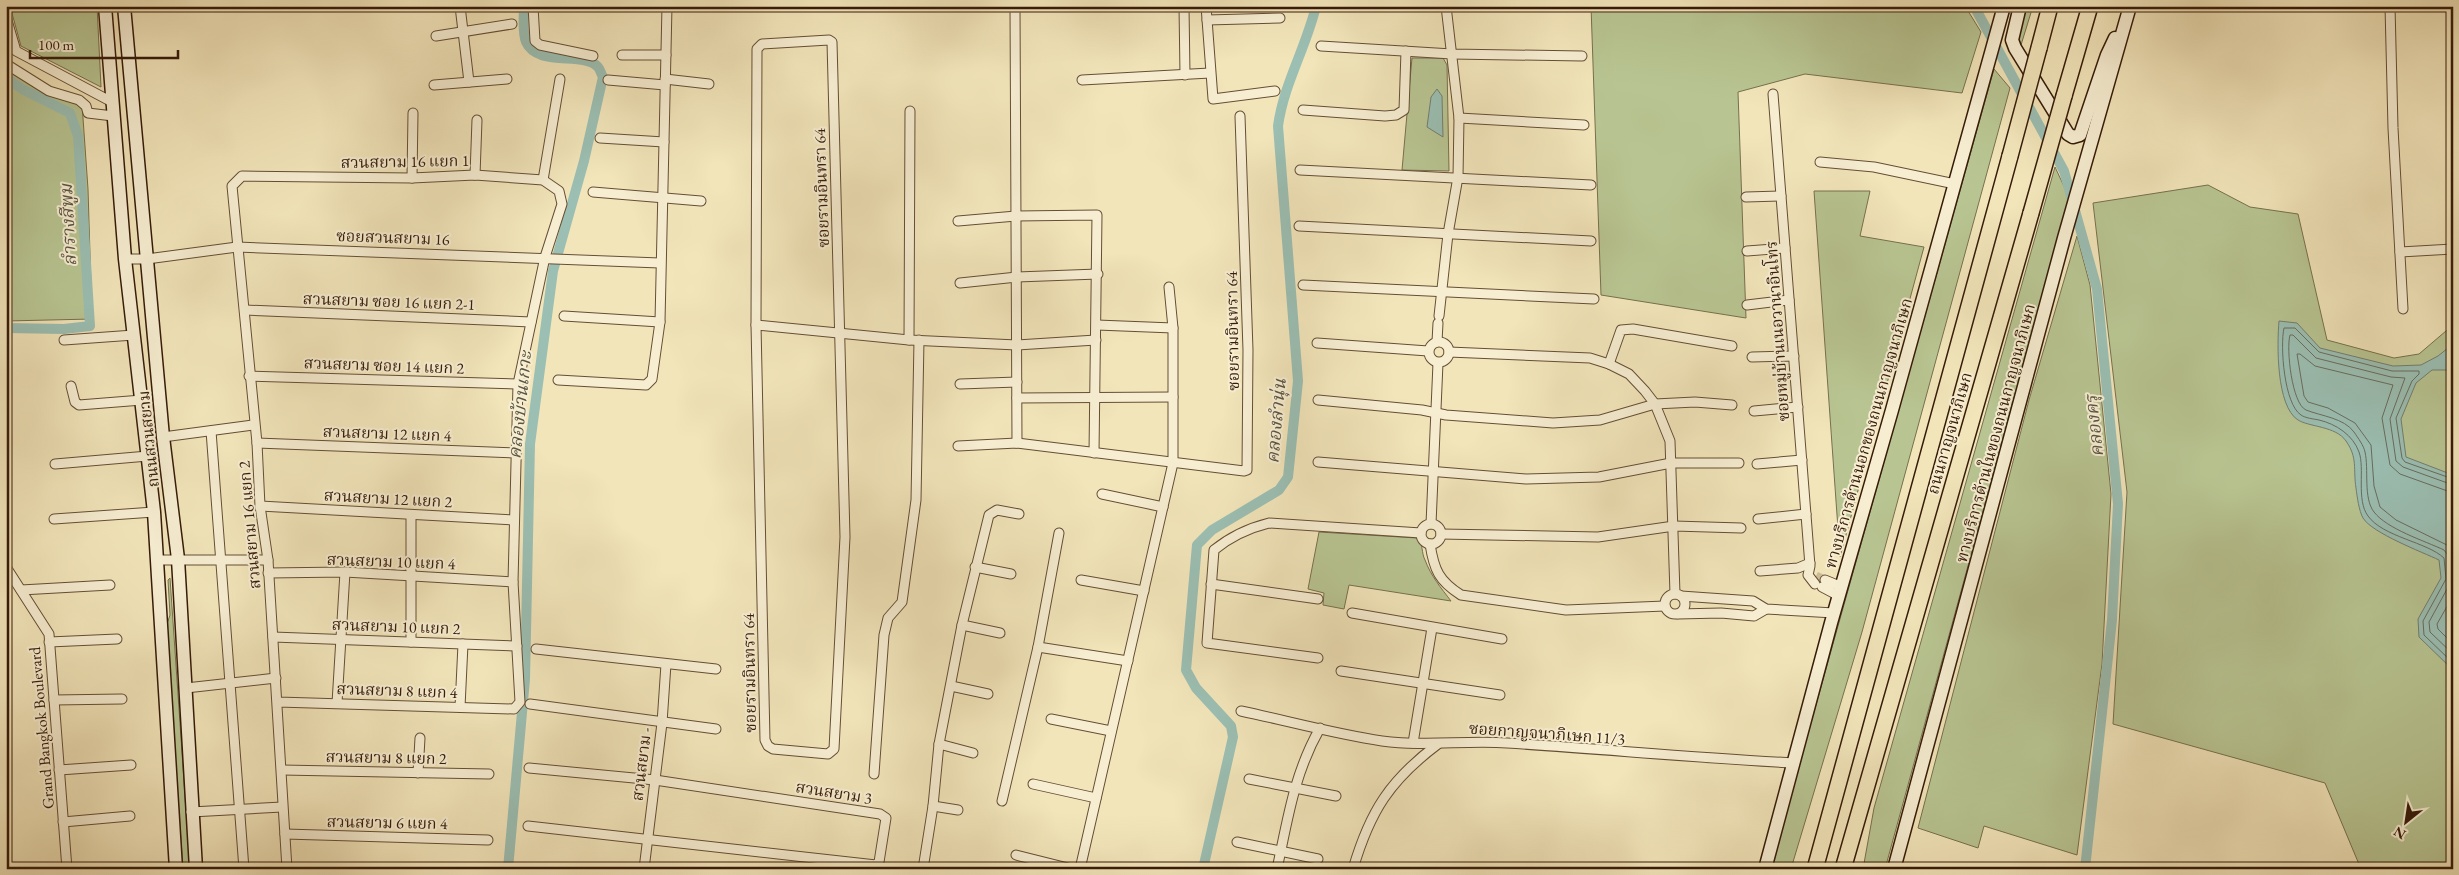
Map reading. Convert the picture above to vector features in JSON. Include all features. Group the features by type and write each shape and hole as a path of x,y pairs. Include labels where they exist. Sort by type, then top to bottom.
{"highway":[{"name":"ถนนกาญจนาภิเษก","path":"1815,869 2050,6"},
{"name":"ถนนกาญจนาภิเษก","path":"1842,869 2090,6"}],"main road":[{"name":"ถนนสวนสยาม","path":"105,6 126,259 154,512 176,869"},
{"name":"ถนนสวนสยาม","path":"124,6 163,437 178,559 191,812 196,869"},
{"name":"ทางบริการด้านนอกของถนนกาญจนาภิเษก","path":"1765,869 1840,591 2004,6"},
{"path":"2020,6 2012,40 2015,48 2068,134 2076,137 2080,135 2106,55 2130,6"},
{"name":"ทางบริการด้านในของถนนกาญจนาภิเษก","path":"1894,869 2064,238 2130,6"}],"street":[{"path":"460,6 469,82"},
{"path":"533,6 535,41 540,45 593,56"},
{"path":"558,380 646,386 650,383 660,322 667,6"},
{"path":"1014,6 1017,443"},
{"path":"1184,6 1185,75"},
{"path":"1206,6 1213,99 1275,92"},
{"path":"1437,342 1448,234 1458,177 1458,118 1446,6"},
{"path":"2390,6 2393,128 2403,309"},
{"path":"6,17 16,52 112,102"},
{"path":"1207,20 1280,18"},
{"path":"436,36 512,24"},
{"name":"ซอยรามอินทรา 64","path":"831,40 841,334 845,537 834,749 828,754 773,749 768,746 765,740 756,325 759,46 831,40"},
{"path":"1321,46 1452,54 1582,56"},
{"path":"1303,110 1385,116 1396,115 1404,110 1406,52"},
{"path":"622,55 666,55"},
{"path":"6,64 49,92 79,100 86,106 88,113 113,116"},
{"path":"1082,80 1210,74"},
{"path":"434,85 507,79"},
{"path":"517,646 513,582 518,384 531,322 562,204 559,191 543,180 560,79"},
{"path":"608,80 708,84"},
{"name":"ซอยหมู่บ้านเนอวานาอินโทร","path":"1773,94 1810,565 1820,582 1840,591"},
{"path":"909,340 910,110"},
{"path":"412,113 412,178"},
{"name":"ซอยรามอินทรา 64","path":"958,446 1017,443 1244,471 1249,466 1248,350 1240,116"},
{"path":"1458,118 1584,125"},
{"path":"475,175 476,120"},
{"path":"600,138 664,142"},
{"path":"1820,162 1874,167 1955,184"},
{"path":"1300,170 1591,185"},
{"name":"สวนสยาม 16 แยก 1","path":"236,180 242,176 412,178 475,175 543,180"},
{"name":"สวนสยาม 16 แยก 2","path":"236,180 232,186 245,310 253,425 257,443 260,506 268,560 287,869"},
{"path":"593,192 701,201"},
{"path":"1746,198 1781,196"},
{"path":"958,221 1016,216 1097,215 1098,274 1094,453"},
{"path":"1299,226 1591,241"},
{"name":"ซอยสวนสยาม 16","path":"126,259 147,259 237,248 549,257 660,263"},
{"path":"1747,251 1785,248"},
{"path":"2400,252 2453,249"},
{"path":"960,283 1017,277 1098,274"},
{"path":"1303,285 1594,299"},
{"path":"1080,869 1173,463 1173,328 1168,287"},
{"path":"1747,305 1789,300"},
{"name":"สวนสยาม ซอย 16 แยก 2-1","path":"245,310 531,322"},
{"path":"564,316 660,322"},
{"path":"756,325 909,340 1017,345 1096,340"},
{"path":"1097,325 1173,328"},
{"path":"1609,364 1622,330 1633,329 1732,346"},
{"path":"64,340 134,334"},
{"path":"874,774 884,635 888,618 902,602 916,500 919,340"},
{"path":"1428,351 1431,345 1437,342 1447,346 1449,352 1447,359 1438,363"},
{"path":"1317,343 1428,351"},
{"path":"1428,351 1432,360 1438,363"},
{"path":"1449,352 1590,358 1609,364 1628,374 1655,404 1670,441 1678,595 1684,601 1684,607 1678,614"},
{"path":"1752,357 1794,356"},
{"path":"1431,524 1438,363"},
{"name":"สวนสยาม ซอย 14 แยก 2","path":"249,376 518,384"},
{"path":"960,384 1017,382"},
{"path":"71,386 75,402 79,405 142,400"},
{"path":"1017,398 1173,397"},
{"path":"1318,400 1553,423 1600,420 1655,404 1694,402 1732,405"},
{"path":"1754,411 1798,408"},
{"path":"163,437 253,425"},
{"path":"211,431 232,683 244,869"},
{"name":"สวนสยาม 12 แยก 4","path":"257,443 516,453"},
{"path":"55,464 148,456"},
{"path":"1757,464 1802,460"},
{"path":"1318,462 1526,479 1599,477 1671,463 1739,463"},
{"path":"1102,494 1163,507"},
{"name":"สวนสยาม 12 แยก 2","path":"260,506 514,520"},
{"path":"923,869 933,806 939,744 962,625 988,515 997,510 1019,514"},
{"path":"54,519 154,512"},
{"path":"1758,519 1806,514"},
{"path":"411,642 410,576 412,515"},
{"path":"1318,658 1207,642 1214,550 1224,541 1269,523 1420,533"},
{"path":"1420,533 1425,526 1431,524 1437,526 1441,534"},
{"path":"1441,534 1598,537 1674,526 1741,528"},
{"path":"1002,801 1038,647 1059,533"},
{"path":"1420,533 1422,540 1430,544 1437,543 1441,534"},
{"path":"1430,544 1432,560 1439,576 1448,586 1461,595 1566,610 1665,606"},
{"path":"157,560 268,560"},
{"path":"1760,571 1798,568 1810,565"},
{"name":"Grand Bangkok Boulevard","path":"6,567 49,634 67,869"},
{"path":"975,567 1011,574"},
{"path":"338,704 345,572"},
{"name":"สวนสยาม 10 แยก 4","path":"268,574 345,572 513,582"},
{"path":"1080,580 1144,591"},
{"path":"21,590 110,584"},
{"path":"1211,584 1318,598"},
{"path":"1766,609 1754,616 1721,613 1671,614 1665,606 1667,597 1678,595 1753,601 1766,609 1834,613"},
{"path":"1352,614 1502,639"},
{"path":"962,625 1000,633"},
{"path":"1413,743 1432,628"},
{"name":"สวนสยาม 10 แยก 2","path":"274,637 517,646"},
{"path":"49,642 117,639"},
{"path":"460,707 463,644"},
{"name":"สวนสยาม 8 แยก 4","path":"278,702 514,709 520,702 517,646"},
{"path":"1038,647 1128,661"},
{"path":"536,649 716,669"},
{"name":"สวนสยาม -","path":"644,869 662,723 666,664"},
{"path":"1341,671 1500,695"},
{"path":"186,688 276,678"},
{"path":"951,686 988,694"},
{"path":"54,700 122,699"},
{"path":"530,704 716,729"},
{"name":"ซอยกาญจนาภิเษก 11/3","path":"1242,711 1382,741 1438,744 1479,741 1794,763"},
{"path":"1050,719 1111,731"},
{"path":"1277,869 1294,789 1307,750 1320,728"},
{"path":"418,773 420,738"},
{"path":"939,744 973,752"},
{"path":"1353,869 1376,808 1392,784 1416,761 1438,744"},
{"path":"59,770 131,765"},
{"name":"สวนสยาม 3","path":"528,826 876,865 879,862 886,818 880,814 655,780 529,768"},
{"name":"สวนสยาม 8 แยก 2","path":"282,770 489,774"},
{"path":"1249,779 1336,796"},
{"path":"1032,784 1096,798"},
{"path":"933,806 958,810"},
{"path":"191,812 282,807"},
{"path":"64,822 130,816"},
{"name":"สวนสยาม 6 แยก 4","path":"286,834 488,840"},
{"path":"1237,842 1318,859"},
{"path":"1016,855 1072,869"}],"green space":[{"path":"10,6 97,6 101,87 21,46"},
{"path":"1591,6 1664,6 1671,10 1684,6 1965,6 1981,32 1962,93 1805,74 1738,92 1746,318 1601,295"},
{"path":"2026,6 2033,6 2021,45 2016,42"},
{"path":"1412,58 1443,58 1447,65 1449,171 1402,170"},
{"path":"6,63 35,86 82,104 88,189 92,319 6,321"},
{"path":"1994,69 2010,88 1862,632 1793,862 1793,869 1770,869"},
{"path":"2055,167 2069,197 1885,869 1863,869 1874,808"},
{"path":"2208,185 2250,207 2298,214 2327,340 2394,358 2419,354 2453,325 2453,869 2361,869 2325,783 2113,724 2127,492 2093,203"},
{"path":"1814,191 1870,191 1860,236 1924,247 1840,557"},
{"path":"2077,236 2090,285 2111,494 2102,664 2077,855 1984,826 1978,848 1918,828 2029,400"},
{"path":"1319,532 1417,538 1421,544 1430,571 1451,601 1349,585 1344,609 1323,605 1324,593 1308,589"},
{"path":"170,578 190,869 183,869 166,627 170,615 168,580"}],"water":[{"path":"1437,89 1442,96 1443,137 1427,127 1431,97"},
{"path":"2279,321 2297,323 2320,348 2393,366 2421,365 2438,356 2453,344 2453,370 2432,370 2416,383 2401,419 2406,457 2453,475 2453,670 2419,637 2418,619 2441,578 2439,560 2387,536 2368,524 2359,508 2354,458 2346,441 2336,432 2298,420 2291,413 2285,402 2278,359"}],"waterway":[{"name":"คลองบ้านเกาะ","path":"508,869 525,679 530,444 553,271 584,161 603,77 598,67 591,62 540,55 532,50 525,38 524,6"},
{"name":"คลองลำนุ่น","path":"1203,869 1233,737 1231,726 1196,688 1186,670 1197,545 1212,530 1279,490 1288,477 1298,381 1278,126 1285,95 1316,6"},
{"name":"คลองครุ","path":"1974,6 2064,171 2097,289 2118,504 2112,620 2085,869"},
{"name":"ลำรางสีพูม","path":"6,78 22,89 70,113 78,136 90,326 64,329 6,328"}],"tunnel":[{"path":"1816,576 1825,580"}]}
